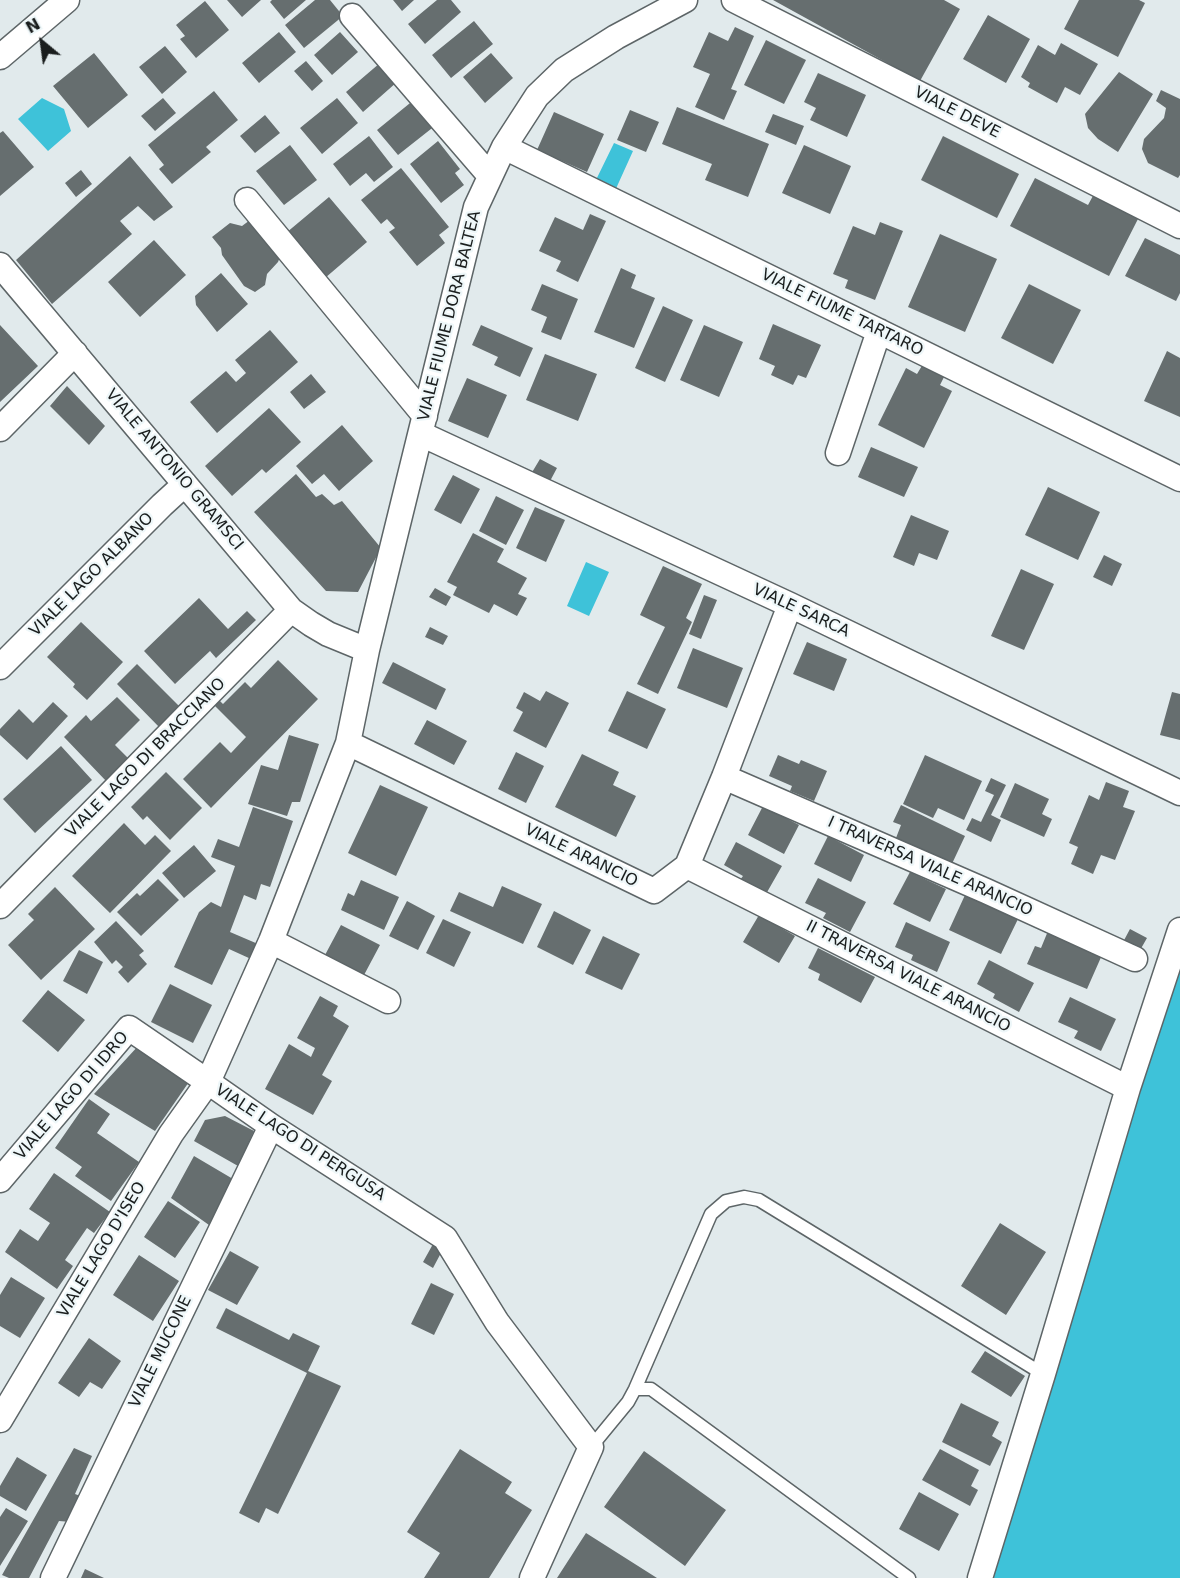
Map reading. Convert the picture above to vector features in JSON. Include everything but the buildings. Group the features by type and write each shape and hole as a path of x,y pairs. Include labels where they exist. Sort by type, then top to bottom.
{"street":[{"path":"0,57 67,0"},
{"name":"VIALE FIUME DORA BALTEA","path":"367,650 477,207 504,147 537,96 564,70 615,37 685,0"},
{"name":"VIALE DEVE","path":"734,0 1180,226"},
{"path":"352,16 490,176"},
{"name":"VIALE FIUME TARTARO","path":"504,147 1180,479"},
{"path":"247,200 423,425"},
{"name":"VIALE ANTONIO GRAMSCI","path":"0,265 291,610 328,634 367,650"},
{"path":"838,453 879,331"},
{"path":"0,429 75,353"},
{"name":"VIALE SARCA","path":"423,425 1180,793"},
{"name":"VIALE LAGO ALBANO","path":"0,667 185,484"},
{"path":"687,866 790,605"},
{"name":"VIALE LAGO DI BRACCIANO","path":"0,906 291,610"},
{"name":"VIALE LAGO DI PERGUSA","path":"367,650 348,743 271,941 208,1082 271,1126 445,1238 497,1322 591,1447"},
{"name":"VIALE ARANCIO","path":"348,743 654,891 687,866"},
{"name":"I TRAVERSA VIALE ARANCIO","path":"724,777 986,891 1135,959"},
{"name":"II TRAVERSA VIALE ARANCIO","path":"687,866 1128,1088"},
{"path":"980,1578 1128,1088 1180,930"},
{"path":"271,941 388,1001"},
{"name":"VIALE LAGO DI IDRO","path":"0,1180 129,1028 208,1082"},
{"name":"VIALE LAGO D'ISEO","path":"0,1420 171,1134 208,1082"},
{"name":"VIALE MUCONE","path":"53,1578 271,1126"},
{"path":"532,1578 591,1447"}],"lane":[{"path":"591,1447 628,1402 635,1389 711,1214 726,1201 744,1197 759,1200 1043,1374"},
{"path":"635,1389 651,1389 909,1578"}],"water":[{"path":"42,98 64,109 71,131 48,151 18,119"},
{"path":"614,143 633,151 614,193 594,184"},
{"path":"586,562 609,572 589,616 567,606"},
{"path":"1180,964 1180,1578 990,1578 1145,1074"}]}
